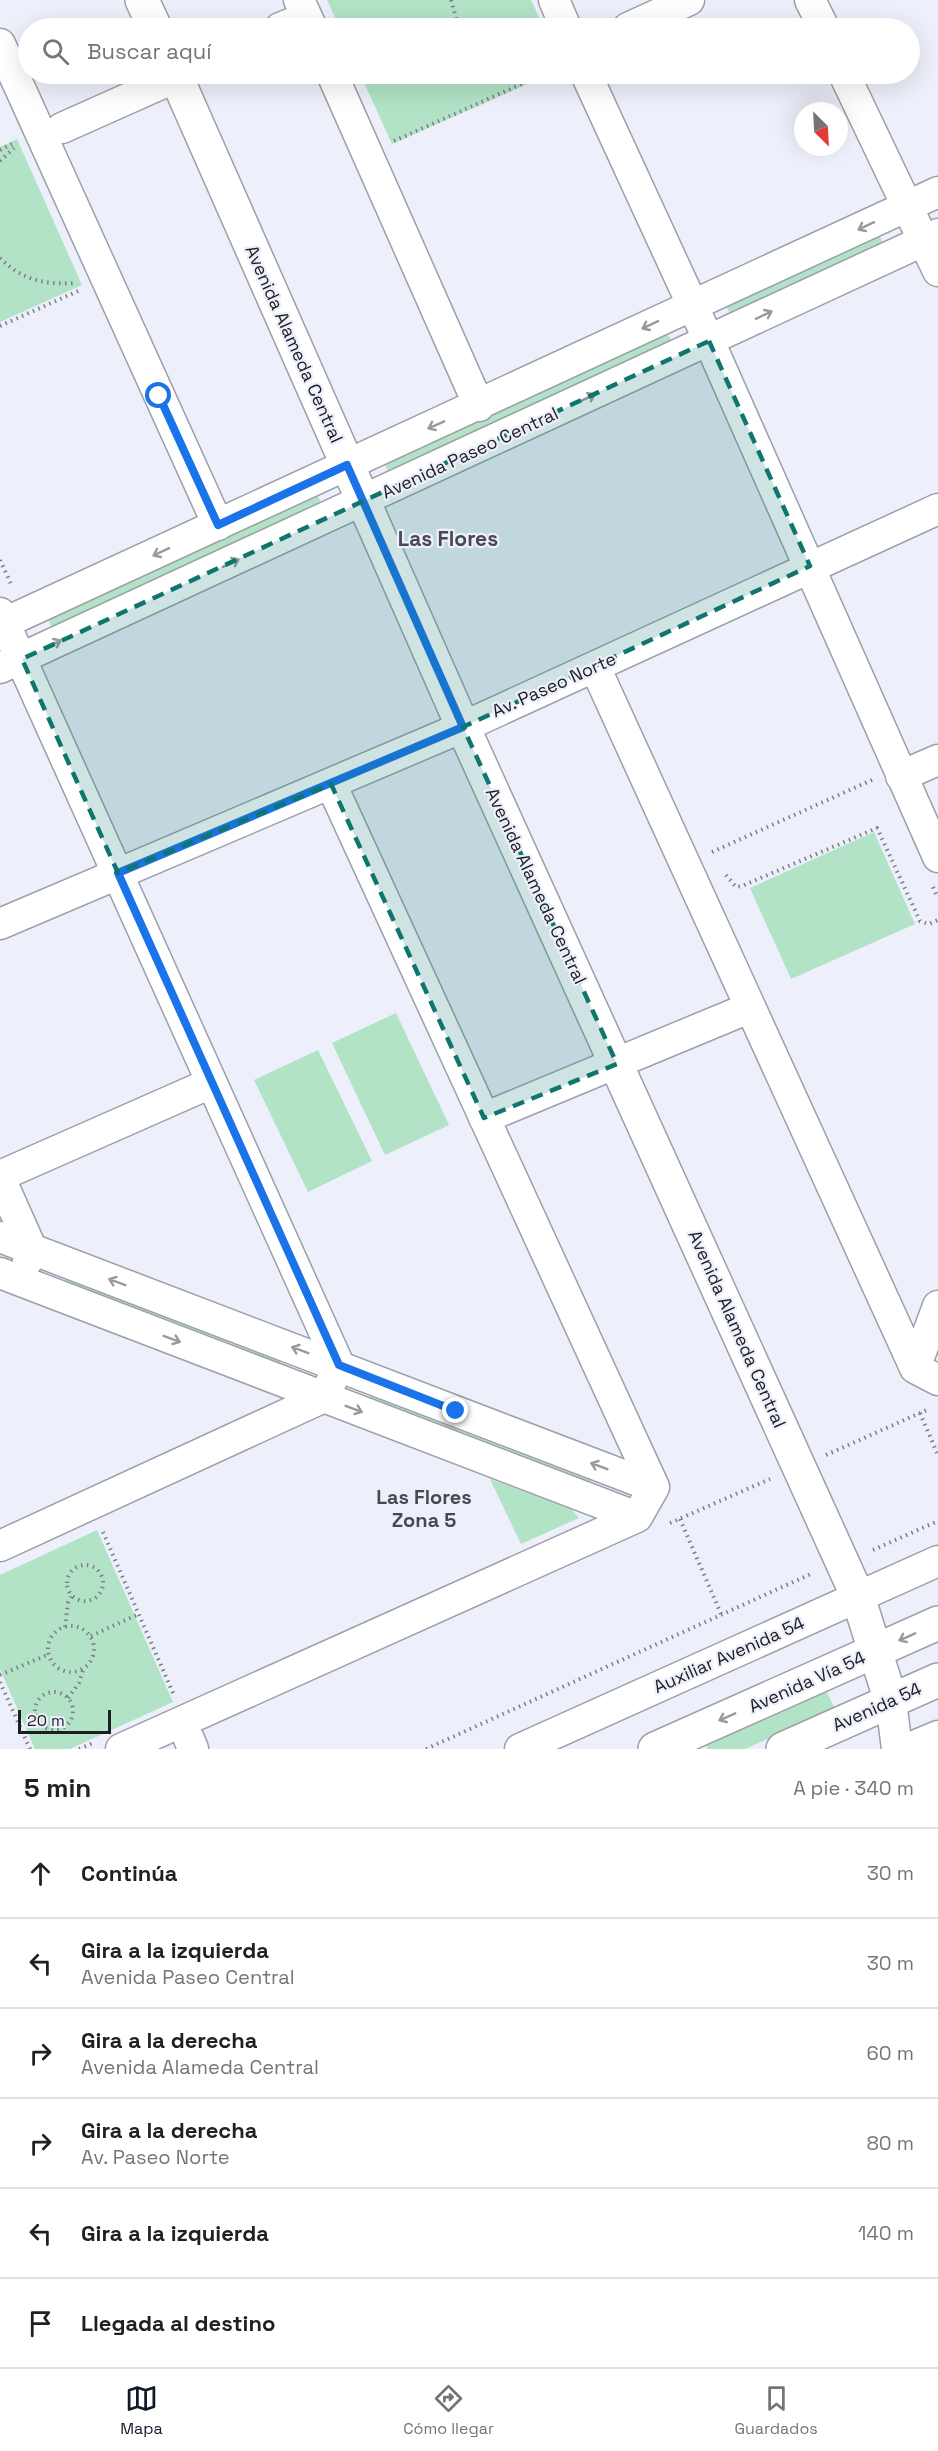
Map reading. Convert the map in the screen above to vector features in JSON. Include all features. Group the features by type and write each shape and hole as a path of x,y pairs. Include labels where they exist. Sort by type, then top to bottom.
{"street":[{"path":"142,0 150,18"},
{"path":"554,0 562,18"},
{"path":"650,18 689,0"},
{"path":"810,0 819,18"},
{"path":"0,44 18,84"},
{"path":"18,84 218,525"},
{"path":"62,128 157,84"},
{"name":"Avenida Alameda Central","path":"182,84 463,727 858,1597 891,1701"},
{"path":"336,84 479,406"},
{"path":"591,84 810,566 814,584 892,776 938,857"},
{"path":"849,84 906,207 931,237 938,271"},
{"path":"0,1546 324,1398 339,1365 118,873 11,663 5,613 218,525 938,192"},
{"name":"Avenida Paseo Central","path":"11,663 363,502 931,237"},
{"name":"Av. Paseo Norte","path":"0,924 463,727 938,509"},
{"path":"595,667 749,1008 926,1374"},
{"path":"892,776 938,760"},
{"path":"331,784 654,1487"},
{"path":"484,1118 749,1008"},
{"path":"32,1250 0,1177 211,1083"},
{"path":"0,1237 654,1487"},
{"path":"32,1250 7,1281 637,1517"},
{"path":"926,1374 938,1306"},
{"path":"111,1744 637,1517 654,1487"},
{"name":"Auxiliar Avenida 54","path":"520,1749 938,1561"},
{"name":"Avenida Vía 54","path":"670,1746 938,1623"},
{"name":"Avenida 54","path":"783,1749 938,1680"},
{"path":"891,1701 897,1749"},
{"path":"908,1749 938,1736"}],"path":[{"path":"450,0 456,18"},
{"path":"387,144 521,84"},
{"path":"0,161 8,152 22,144"},
{"path":"0,258 14,270 36,282 79,282"},
{"path":"0,326 87,287"},
{"path":"0,560 5,613"},
{"path":"702,856 892,776"},
{"path":"722,870 736,887 742,886 876,828 920,921 929,924 938,921"},
{"path":"711,852 715,862"},
{"path":"920,1413 938,1455"},
{"path":"680,1519 721,1614"},
{"path":"862,1555 938,1521"},
{"path":"100,1524 174,1694"},
{"path":"86,1565 98,1570 103,1580 98,1596 82,1602 72,1596 67,1585 74,1569 86,1565"},
{"path":"426,1749 823,1569"},
{"path":"65,1627 68,1603 72,1596"},
{"path":"90,1636 139,1614"},
{"path":"47,1655 51,1638 65,1627 78,1627 90,1636 94,1643 93,1658 83,1670 79,1683 68,1698"},
{"path":"47,1655 62,1671 83,1670"},
{"path":"0,1675 47,1655"},
{"path":"0,1682 30,1749"},
{"path":"57,1692 68,1698 73,1709 71,1721 67,1725 49,1729 39,1722 36,1711 40,1699 57,1692"},
{"path":"79,1749 111,1744"}],"highlighted area":[{"path":"709,341 810,566 463,727 617,1064 484,1118 331,784 118,873 22,659"}],"green space":[{"path":"327,0 531,0 539,18 335,18"},
{"path":"365,84 527,84 392,144"},
{"path":"17,139 82,285 0,322 0,147"},
{"path":"879,235 885,246 732,317 726,306"},
{"path":"668,334 673,344 390,475 385,465"},
{"path":"318,496 323,507 53,630 48,619"},
{"path":"874,832 915,924 791,979 750,888"},
{"path":"396,1013 449,1125 385,1155 332,1043"},
{"path":"318,1050 372,1161 308,1192 254,1080"},
{"path":"67,1276 281,1359 277,1369 63,1287"},
{"path":"372,1391 592,1478 588,1489 368,1401"},
{"path":"490,1479 570,1508 579,1518 521,1544"},
{"path":"97,1530 173,1702 70,1749 35,1749 0,1669 0,1575"},
{"path":"825,1688 835,1709 745,1749 707,1749 707,1742"}],"district":[{"name":"Las Flores","path":"448,539"},
{"name":"Las Flores Zona 5","path":"424,1508"}],"route":[{"path":"159,396 218,525 347,465 463,727 118,873 339,1365 456,1411"}]}
